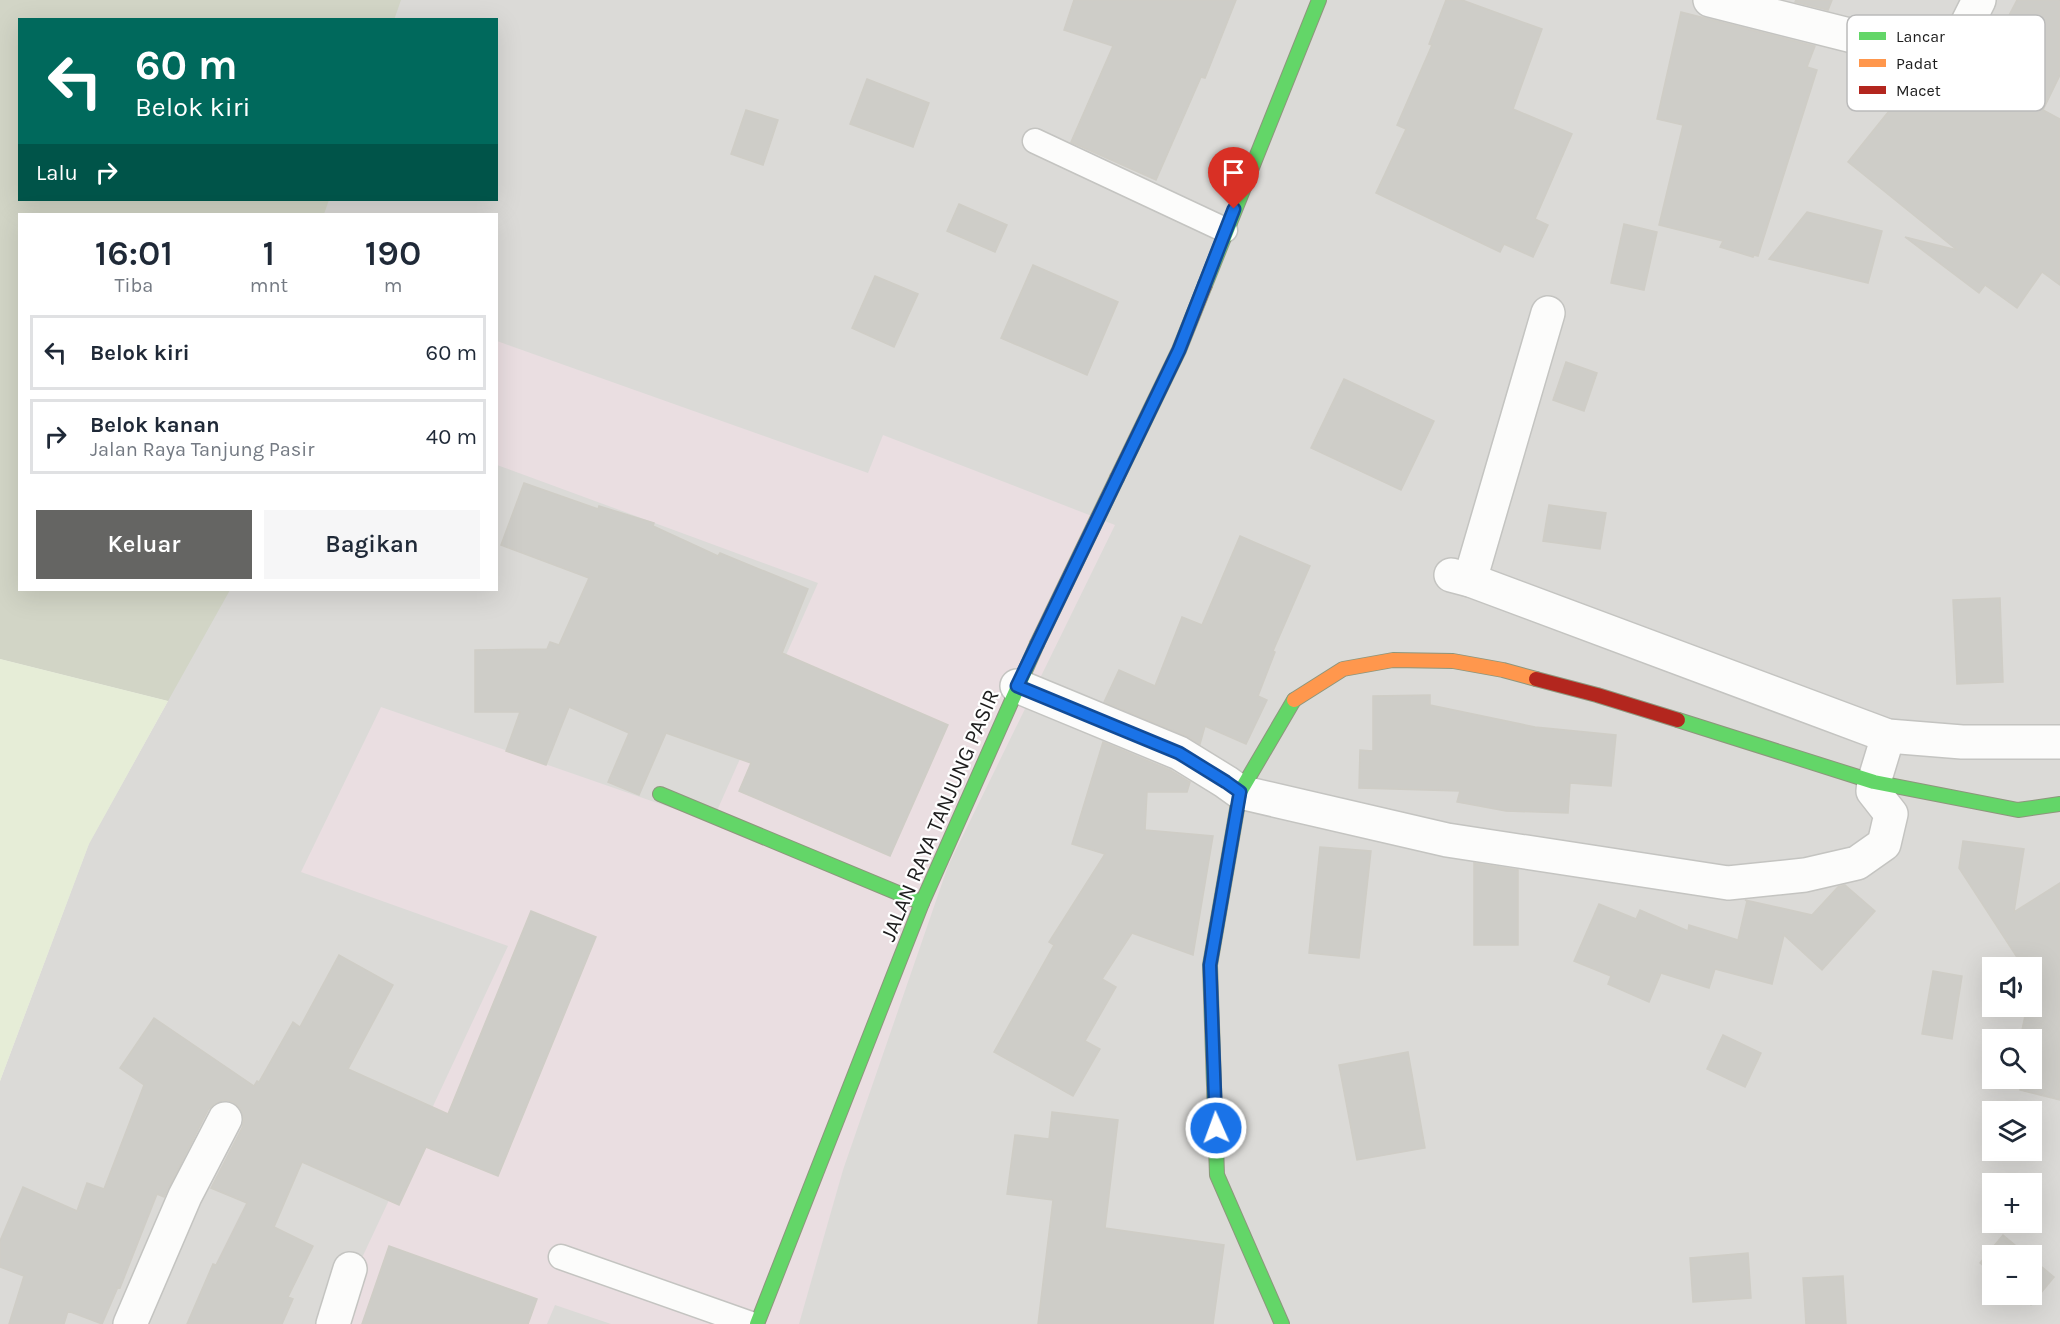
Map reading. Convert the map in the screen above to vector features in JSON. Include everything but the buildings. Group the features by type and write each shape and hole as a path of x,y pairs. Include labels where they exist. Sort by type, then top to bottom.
{"street":[{"name":"JALAN RAYA TANJUNG PASIR","path":"757,1324 922,903 1017,686 1179,350 1225,230 1319,0"},
{"path":"1710,0 1847,34"},
{"path":"1975,15 1979,0"},
{"path":"1548,313 1461,577 1881,760 2018,810 2060,804"},
{"path":"1282,1324 1217,1175 1210,965 1233,787 1295,697 1343,669 1393,660 1453,661 1503,670 1597,695 1881,760 1962,742 2060,742"},
{"path":"1017,686 1179,753 1233,787 1447,840 1728,883 1805,874 1857,863 1884,844 1891,814 1874,791 1881,760"},
{"path":"660,794 922,903"},
{"path":"130,1324 185,1196 225,1119"},
{"path":"333,1324 350,1269"}],"lane":[{"path":"1035,141 1225,230"},
{"path":"561,1257 751,1324"}],"shaded area":[{"path":"0,0 2060,0 2060,1324 0,1324 0,1081 89,843 168,701 0,659"},
{"path":"0,0 401,0 395,18 18,18 18,201 329,201 324,213 18,213 18,591 229,591 168,701 0,659"},
{"path":"498,341 868,473 883,435 1115,525 948,866 843,1170 799,1324 611,1324 555,1305 547,1324 331,1324 508,946 301,872 381,707 712,822 818,583 498,465"}],"green space":[{"path":"0,659 168,701 89,844 0,1081"}],"traffic: fast":[{"path":"1205,285 1319,0"},
{"path":"757,1324 922,903 1037,644"},
{"path":"1282,1324 1217,1175 1210,965 1240,792 1294,700"},
{"path":"1678,720 1874,782 2018,810 2060,804"},
{"path":"660,794 922,903"}],"traffic: slow":[{"path":"1037,644 1117,478"},
{"path":"1294,700 1343,669 1393,660 1453,661 1503,670 1536,679"}],"traffic: jam":[{"path":"1117,478 1179,350 1205,285"},
{"path":"1536,679 1678,720"}],"route":[{"path":"1216,1128 1210,965 1240,792 1179,753 1017,686 1179,350 1234,209"}]}
